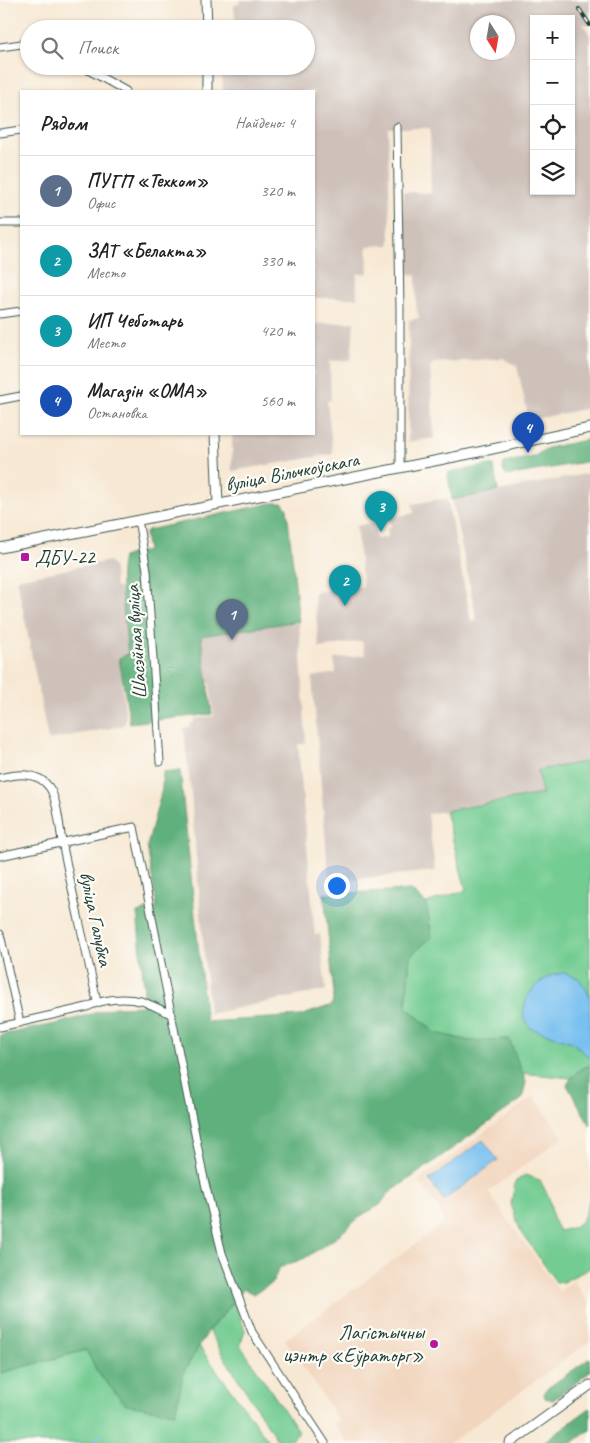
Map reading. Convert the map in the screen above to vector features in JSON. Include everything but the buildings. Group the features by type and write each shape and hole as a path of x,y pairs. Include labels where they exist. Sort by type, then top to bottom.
{"main road":[{"path":"206,0 207,20"},
{"path":"207,75 208,90"},
{"name":"вуліца Вільчкоўскага","path":"0,548 590,428"},
{"path":"215,435 218,504"},
{"path":"510,1443 590,1385"}],"street":[{"path":"0,47 20,44"},
{"path":"97,75 124,90"},
{"path":"397,128 400,468"},
{"path":"0,133 20,130"},
{"path":"0,223 20,223"},
{"path":"0,314 20,311"},
{"path":"0,400 20,396"},
{"name":"Шасэйная вуліца","path":"138,520 147,570 160,762"},
{"name":"вуліца Галубка","path":"0,778 28,774 39,778 48,785 53,793 97,1002"},
{"path":"0,856 134,827 171,1014 222,1253 252,1332 325,1443"},
{"path":"0,934 20,1023"},
{"path":"0,1027 87,1007 97,1002 116,999 142,1001 171,1014"}],"shaded area":[{"path":"239,0 590,0 590,25 583,24 590,35 590,408 529,420 517,366 503,358 434,363 430,366 434,438 408,442 409,320 419,318 416,306 416,275 403,273 403,192 431,193 430,128 388,128 390,245 367,246 368,273 357,274 357,298 315,298 315,90 223,90 222,75 315,75 315,20 235,20 234,5 239,4"},
{"path":"354,322 351,360 330,361 331,400 327,401 333,454 232,471 232,435 315,435 315,324"},
{"path":"590,473 590,786 585,762 538,770 542,794 428,814 435,871 335,881 329,879 312,677 336,673 334,659 365,655 362,641 319,648 314,592 363,586 356,526 373,522 376,539 388,537 387,528 391,527 389,518 414,513 412,504 447,498 471,621 477,620 452,500"},
{"path":"109,561 114,568 115,586 120,589 128,654 119,658 126,721 122,726 48,740 17,579"},
{"path":"299,621 306,743 298,745 315,935 320,934 326,990 209,1014 184,728 190,727 190,724 194,723 194,719 214,716 210,683 207,683 201,636"},
{"path":"534,1096 563,1137 488,1192 559,1291 573,1281 590,1305 590,1341 450,1443 348,1443 334,1423 338,1420 336,1416 285,1340 444,1223 440,1210 418,1181"}],"green space":[{"path":"590,439 590,461 507,476 504,472 504,463 533,457 548,448"},
{"path":"490,465 494,466 498,491 452,500 449,472"},
{"path":"272,503 283,503 287,509 299,621 201,636 212,714 130,723 119,658 128,654 121,588 123,557 133,553 148,551 145,534 148,530"},
{"path":"585,762 590,786 590,998 586,989 530,1028 572,1042 590,1058 590,1066 583,1067 571,1078 521,1073 509,1039 470,1041 436,1033 406,1007 410,956 432,937 426,903 466,890 445,811 542,794 538,770"},
{"path":"180,770 206,1022 300,1016 332,1005 334,994 324,894 411,890 426,903 432,937 410,956 406,1007 436,1033 470,1041 509,1039 526,1082 522,1099 388,1194 380,1205 362,1215 337,1237 305,1258 279,1268 273,1282 254,1294 244,1289 209,1330 184,1371 175,1413 126,1405 98,1373 86,1350 0,1373 0,1035 60,1023 115,1007 143,1006 144,987 137,913 157,907 147,846 162,789 163,772"},
{"path":"590,1066 590,1125 567,1085 576,1073"},
{"path":"525,1175 540,1180 549,1198 554,1222 559,1231 573,1227 581,1221 590,1199 590,1268 563,1282 556,1282 520,1230 511,1204 515,1182"},
{"path":"234,1302 245,1330 240,1345 298,1431 298,1434 288,1443 279,1443 209,1330"},
{"path":"199,1346 270,1443 0,1443 0,1373 86,1350 98,1373 175,1413 184,1371"},
{"path":"590,1358 590,1372 553,1400 545,1398 545,1390"},
{"path":"590,1408 590,1430 572,1443 542,1443"}],"water":[{"path":"564,973 578,978 590,998 590,1058 572,1042 530,1028 523,1014 527,997 539,983 552,975"},
{"path":"483,1140 498,1160 444,1200 429,1180"}],"waterway":[{"path":"92,1443 101,1435"}],"railway":[{"path":"579,9 590,25"}],"place":[{"name":"Магазін «ОМА»","path":"528,453"},
{"name":"ИП Чеботарь","path":"381,532"},
{"name":"ДБУ-22","path":"25,557"},
{"name":"ЗАТ «Белакта»","path":"345,606"},
{"name":"ПУГП «Техком»","path":"232,640"},
{"name":"Лагістычны цэнтр «Еўраторг»","path":"434,1344"}]}
